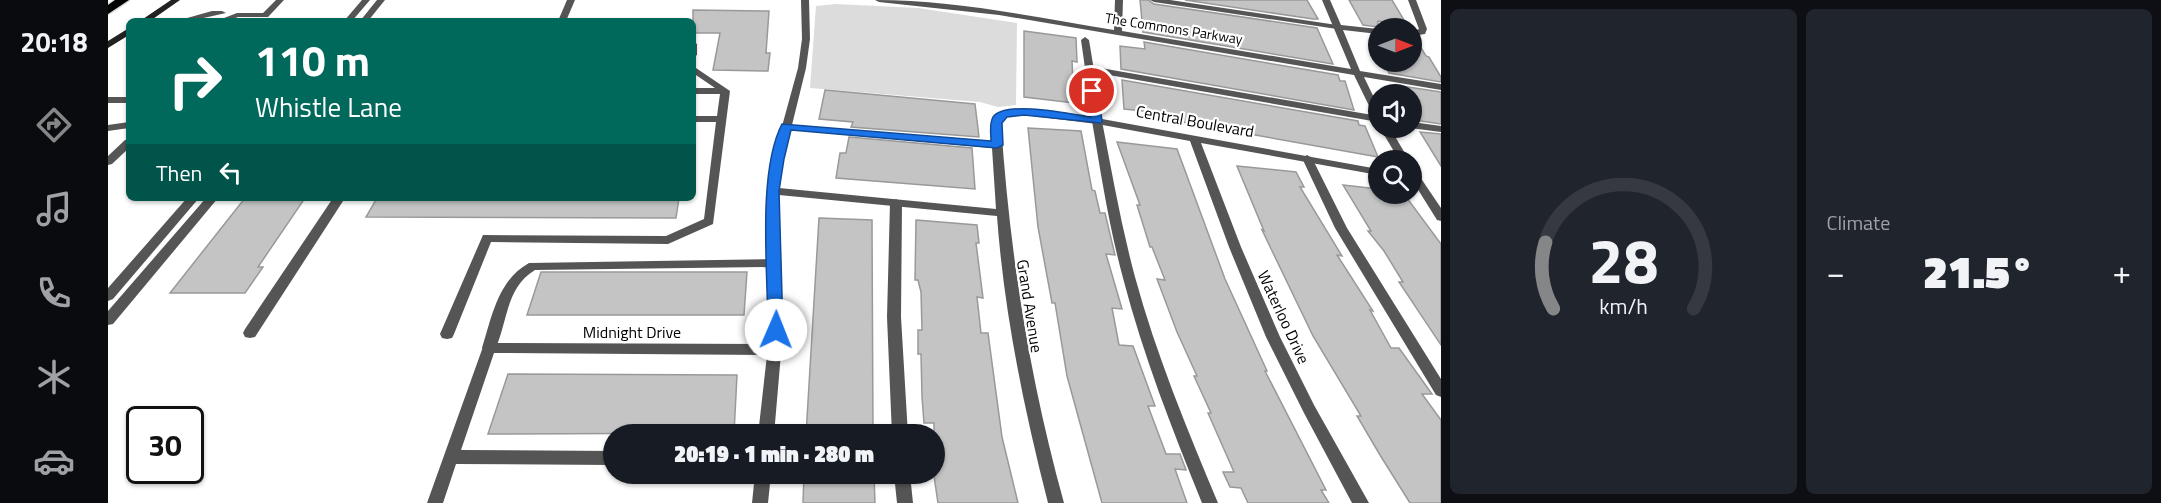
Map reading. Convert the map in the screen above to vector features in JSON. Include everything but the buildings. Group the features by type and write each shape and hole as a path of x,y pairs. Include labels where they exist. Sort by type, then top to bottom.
{"highway":[{"path":"108,10 123,0"}],"main road":[{"path":"149,18 176,0"},
{"path":"108,45 126,33"}],"street":[{"path":"192,18 212,13 223,16 265,15 280,0"},
{"path":"351,18 366,0"},
{"path":"366,18 381,0"},
{"path":"563,18 571,0"},
{"path":"767,424 777,305 773,263 773,191 778,159 802,68 806,39 805,0"},
{"name":"The Commons Parkway","path":"879,0 965,8 1356,71 1441,87"},
{"path":"1118,32 1119,0"},
{"path":"1154,0 1368,30"},
{"path":"1326,0 1368,94"},
{"path":"1412,0 1419,18"},
{"path":"1084,40 1111,203 1137,305 1163,381 1210,503"},
{"path":"1089,69 1368,117"},
{"path":"696,71 725,91"},
{"name":"The Commons Parkway","path":"1356,71 1392,73 1441,80"},
{"path":"696,91 725,91"},
{"path":"447,334 487,238 668,240 709,222 725,91"},
{"path":"108,100 126,100"},
{"name":"Central Boulevard","path":"1004,114 1024,112 1097,121 1368,170"},
{"name":"Grand Avenue","path":"1004,114 996,123 1001,213 1018,345 1056,503"},
{"path":"696,119 722,119"},
{"path":"108,128 126,125"},
{"path":"1422,126 1441,129"},
{"path":"786,127 997,145"},
{"name":"Waterloo Drive","path":"1194,138 1262,314 1310,410 1361,503"},
{"path":"108,162 126,145"},
{"path":"1307,159 1341,228 1441,391"},
{"path":"1422,190 1441,218"},
{"path":"773,191 1001,213"},
{"path":"108,296 190,201"},
{"path":"108,320 209,201"},
{"path":"250,333 337,201"},
{"path":"896,203 894,316 899,424"},
{"path":"435,503 509,286 524,270 533,266 773,263"},
{"name":"Midnight Drive","path":"489,348 774,350"},
{"path":"451,457 603,458"},
{"path":"760,503 762,484"},
{"path":"903,484 905,503"}],"shaded area":[{"path":"836,4 918,8 1017,23 1016,105 998,107 980,102 810,88 816,6"}],"route":[{"path":"776,330 777,305 772,232 773,191 786,127 997,145 996,123 999,117 1012,112 1097,121 1092,91"}]}
